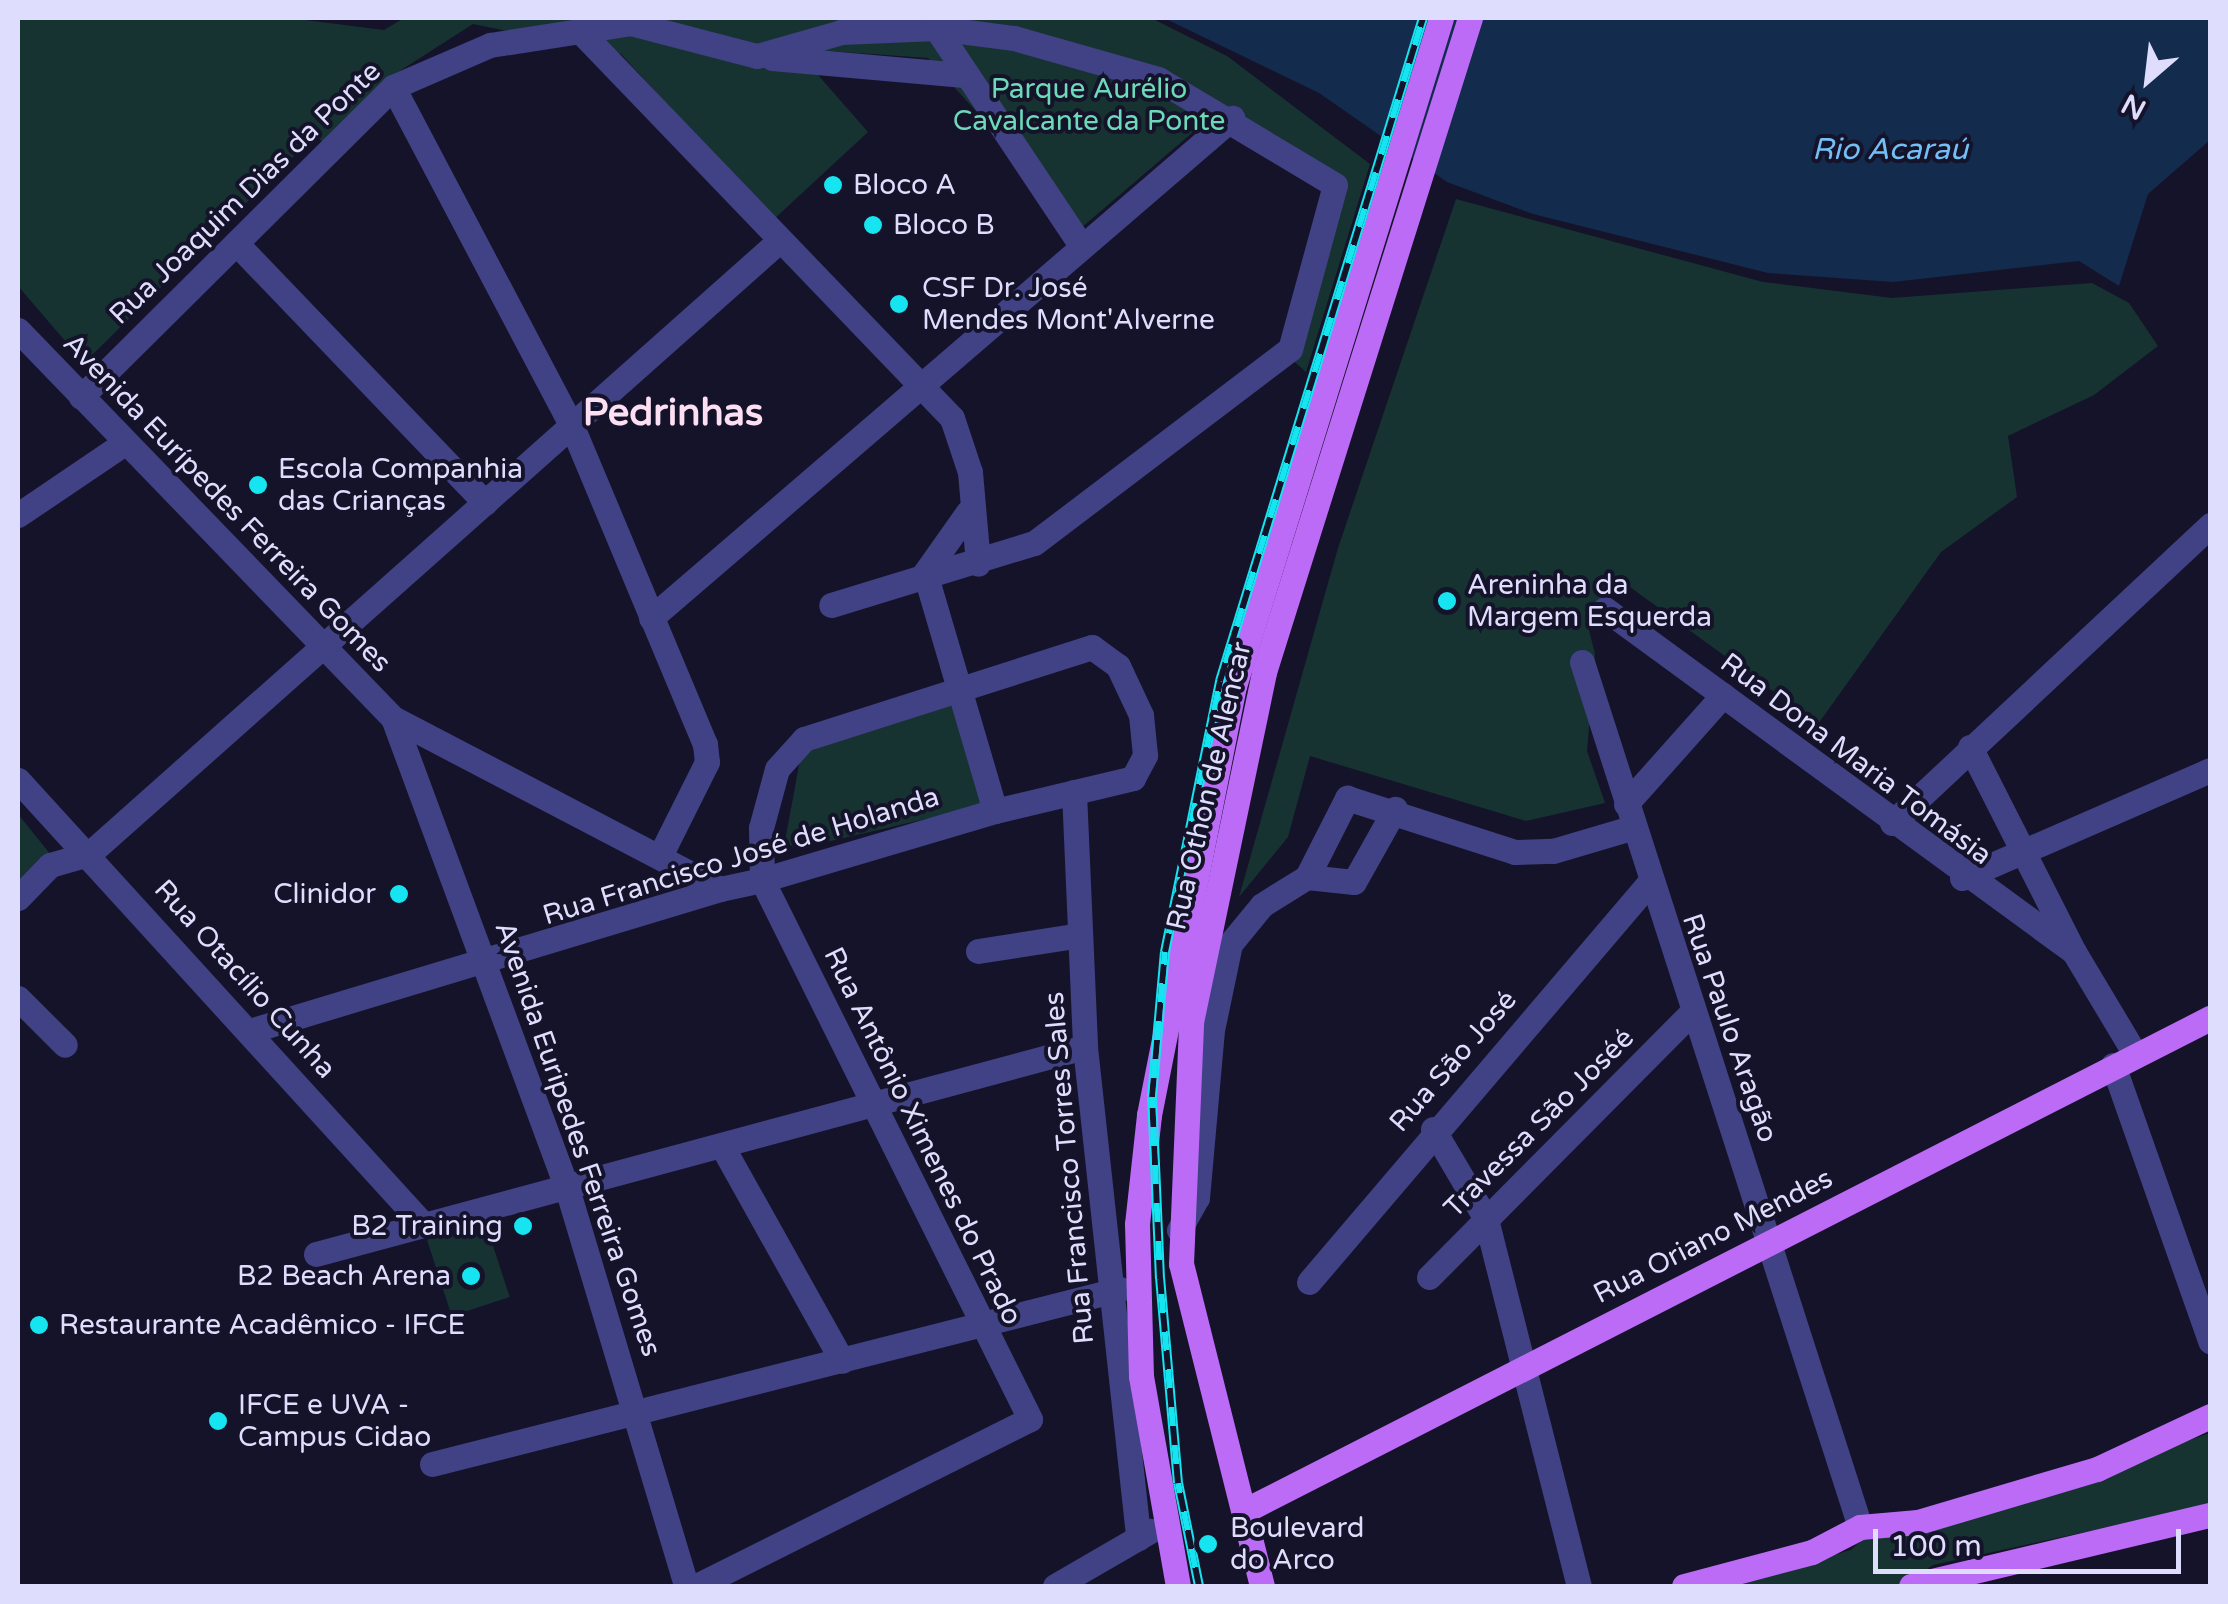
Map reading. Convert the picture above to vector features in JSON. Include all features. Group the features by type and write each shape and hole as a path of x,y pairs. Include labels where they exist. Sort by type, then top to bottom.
{"main road":[{"name":"Rua Othon de Alencar","path":"1178,1586 1164,1524 1136,1281 1148,1115 1217,753 1441,18"},
{"name":"Rua Othon de Alencar","path":"1262,1586 1178,1232 1191,1022 1236,787 1285,601 1402,243 1470,18"},
{"name":"Rua Oriano Mendes","path":"1244,1511 2210,1018"},
{"path":"1684,1586 1812,1552 1860,1528 1918,1522 2066,1479 2210,1416"},
{"path":"1910,1586 2210,1515"}],"street":[{"name":"Rua Joaquim Dias da Ponte","path":"81,397 393,87 463,51 630,23 757,56 961,75"},
{"path":"936,28 961,75 1082,247"},
{"path":"757,56 841,32 936,28 1014,38 1158,79 1232,118 1336,185 1290,349 1059,528 978,564 925,573 832,605"},
{"path":"581,32 918,384 965,444 968,512 978,564"},
{"path":"393,87 571,424 707,762 660,856"},
{"path":"650,618 1232,118"},
{"path":"18,898 50,865 89,854 320,644 779,241"},
{"path":"236,243 485,503"},
{"name":"Avenida Eurípedes Ferreira Gomes","path":"18,330 124,444 393,718"},
{"path":"18,514 124,444"},
{"path":"925,573 968,512"},
{"path":"1892,823 2210,525"},
{"path":"925,573 995,812"},
{"name":"Rua Dona Maria Tomásia","path":"1605,609 1962,878 2074,952"},
{"name":"Rua Francisco José de Holanda","path":"254,1030 489,964 720,888 762,880 995,812 1132,778 1145,755 1141,715 1108,654 1092,647 958,688 788,752 761,828 762,880"},
{"name":"Rua Paulo Aragão","path":"1582,662 1691,1012 1772,1239 1860,1528"},
{"path":"1178,1232 1197,1198 1212,1030 1230,944 1262,905 1307,876 1354,793 1515,852 1553,851 1630,815 1723,695"},
{"path":"393,718 720,888"},
{"name":"Avenida Euripedes Ferreira Gomes","path":"393,718 489,964 566,1185 640,1413 686,1586"},
{"name":"Rua Dona Maria Tomásia","path":"1970,747 2026,850 2124,1059 2210,1340"},
{"path":"1962,878 2210,770"},
{"name":"Rua Otacílio Cunha","path":"18,780 254,1030 422,1224"},
{"name":"Rua Francisco Torres Sales","path":"1074,792 1085,1047 1108,1296 1138,1538"},
{"path":"1307,876 1354,882 1395,809"},
{"name":"Rua Antônio Ximenes do Prado","path":"697,1586 1030,1419 762,880"},
{"name":"Rua São José","path":"1309,1282 1434,1129 1649,883"},
{"path":"978,951 1080,936"},
{"path":"18,998 65,1045"},
{"name":"Travessa São Joséé","path":"1429,1277 1691,1012"},
{"path":"316,1254 1085,1047"},
{"path":"1434,1129 1486,1218 1579,1586"},
{"path":"722,1146 842,1361"},
{"path":"432,1464 982,1322 1108,1296 1136,1281"},
{"path":"1055,1586 1164,1524"}],"green space":[{"name":"Parque Aurélio Cavalcante da Ponte","path":"18,18 289,18 384,30 404,18 1151,18 1227,56 1370,164 1306,372 1290,358 1343,191 1213,115 1081,228 928,58 829,51 818,75 868,132 773,220 621,54 473,24 387,79 324,143 315,135 84,363 18,286"},
{"path":"1456,199 1763,282 1892,298 2092,283 2129,303 2158,346 2094,395 2008,436 2017,497 1941,552 1818,724 1619,579 1587,622 1595,654 1587,751 1605,803 1526,821 1310,756 1288,837 1239,897 1338,548"},
{"path":"950,699 986,805 796,849 785,841 801,754"},
{"path":"18,814 51,855 18,887"},
{"name":"B2 Beach Arena","path":"485,1221 510,1297 452,1316 427,1240"},
{"path":"2210,1433 2210,1505 1933,1565 1901,1586 1726,1586 1851,1550 1875,1527 1922,1533"}],"water":[{"name":"Rio Acaraú","path":"1164,18 2210,18 2210,140 2148,194 2119,286 2079,261 1893,282 1768,273 1533,214 1447,182 1319,93"}],"railway":[{"path":"1199,1586 1178,1483 1160,1279 1152,1097 1165,952 1220,681 1423,18"}],"place":[{"name":"Bloco A","path":"833,185"},
{"name":"Bloco B","path":"873,225"},
{"name":"CSF Dr. José Mendes Mont'Alverne","path":"899,304"},
{"name":"Escola Companhia das Crianças","path":"258,485"},
{"name":"Areninha da Margem Esquerda","path":"1447,601"},
{"name":"Clinidor","path":"399,894"},
{"name":"B2 Training","path":"523,1226"},
{"name":"B2 Beach Arena","path":"471,1276"},
{"name":"Restaurante Acadêmico - IFCE","path":"39,1325"},
{"name":"IFCE e UVA - Campus Cidao","path":"218,1421"},
{"name":"Boulevard do Arco","path":"1208,1544"}],"district":[{"name":"Pedrinhas","path":"673,414"}]}
